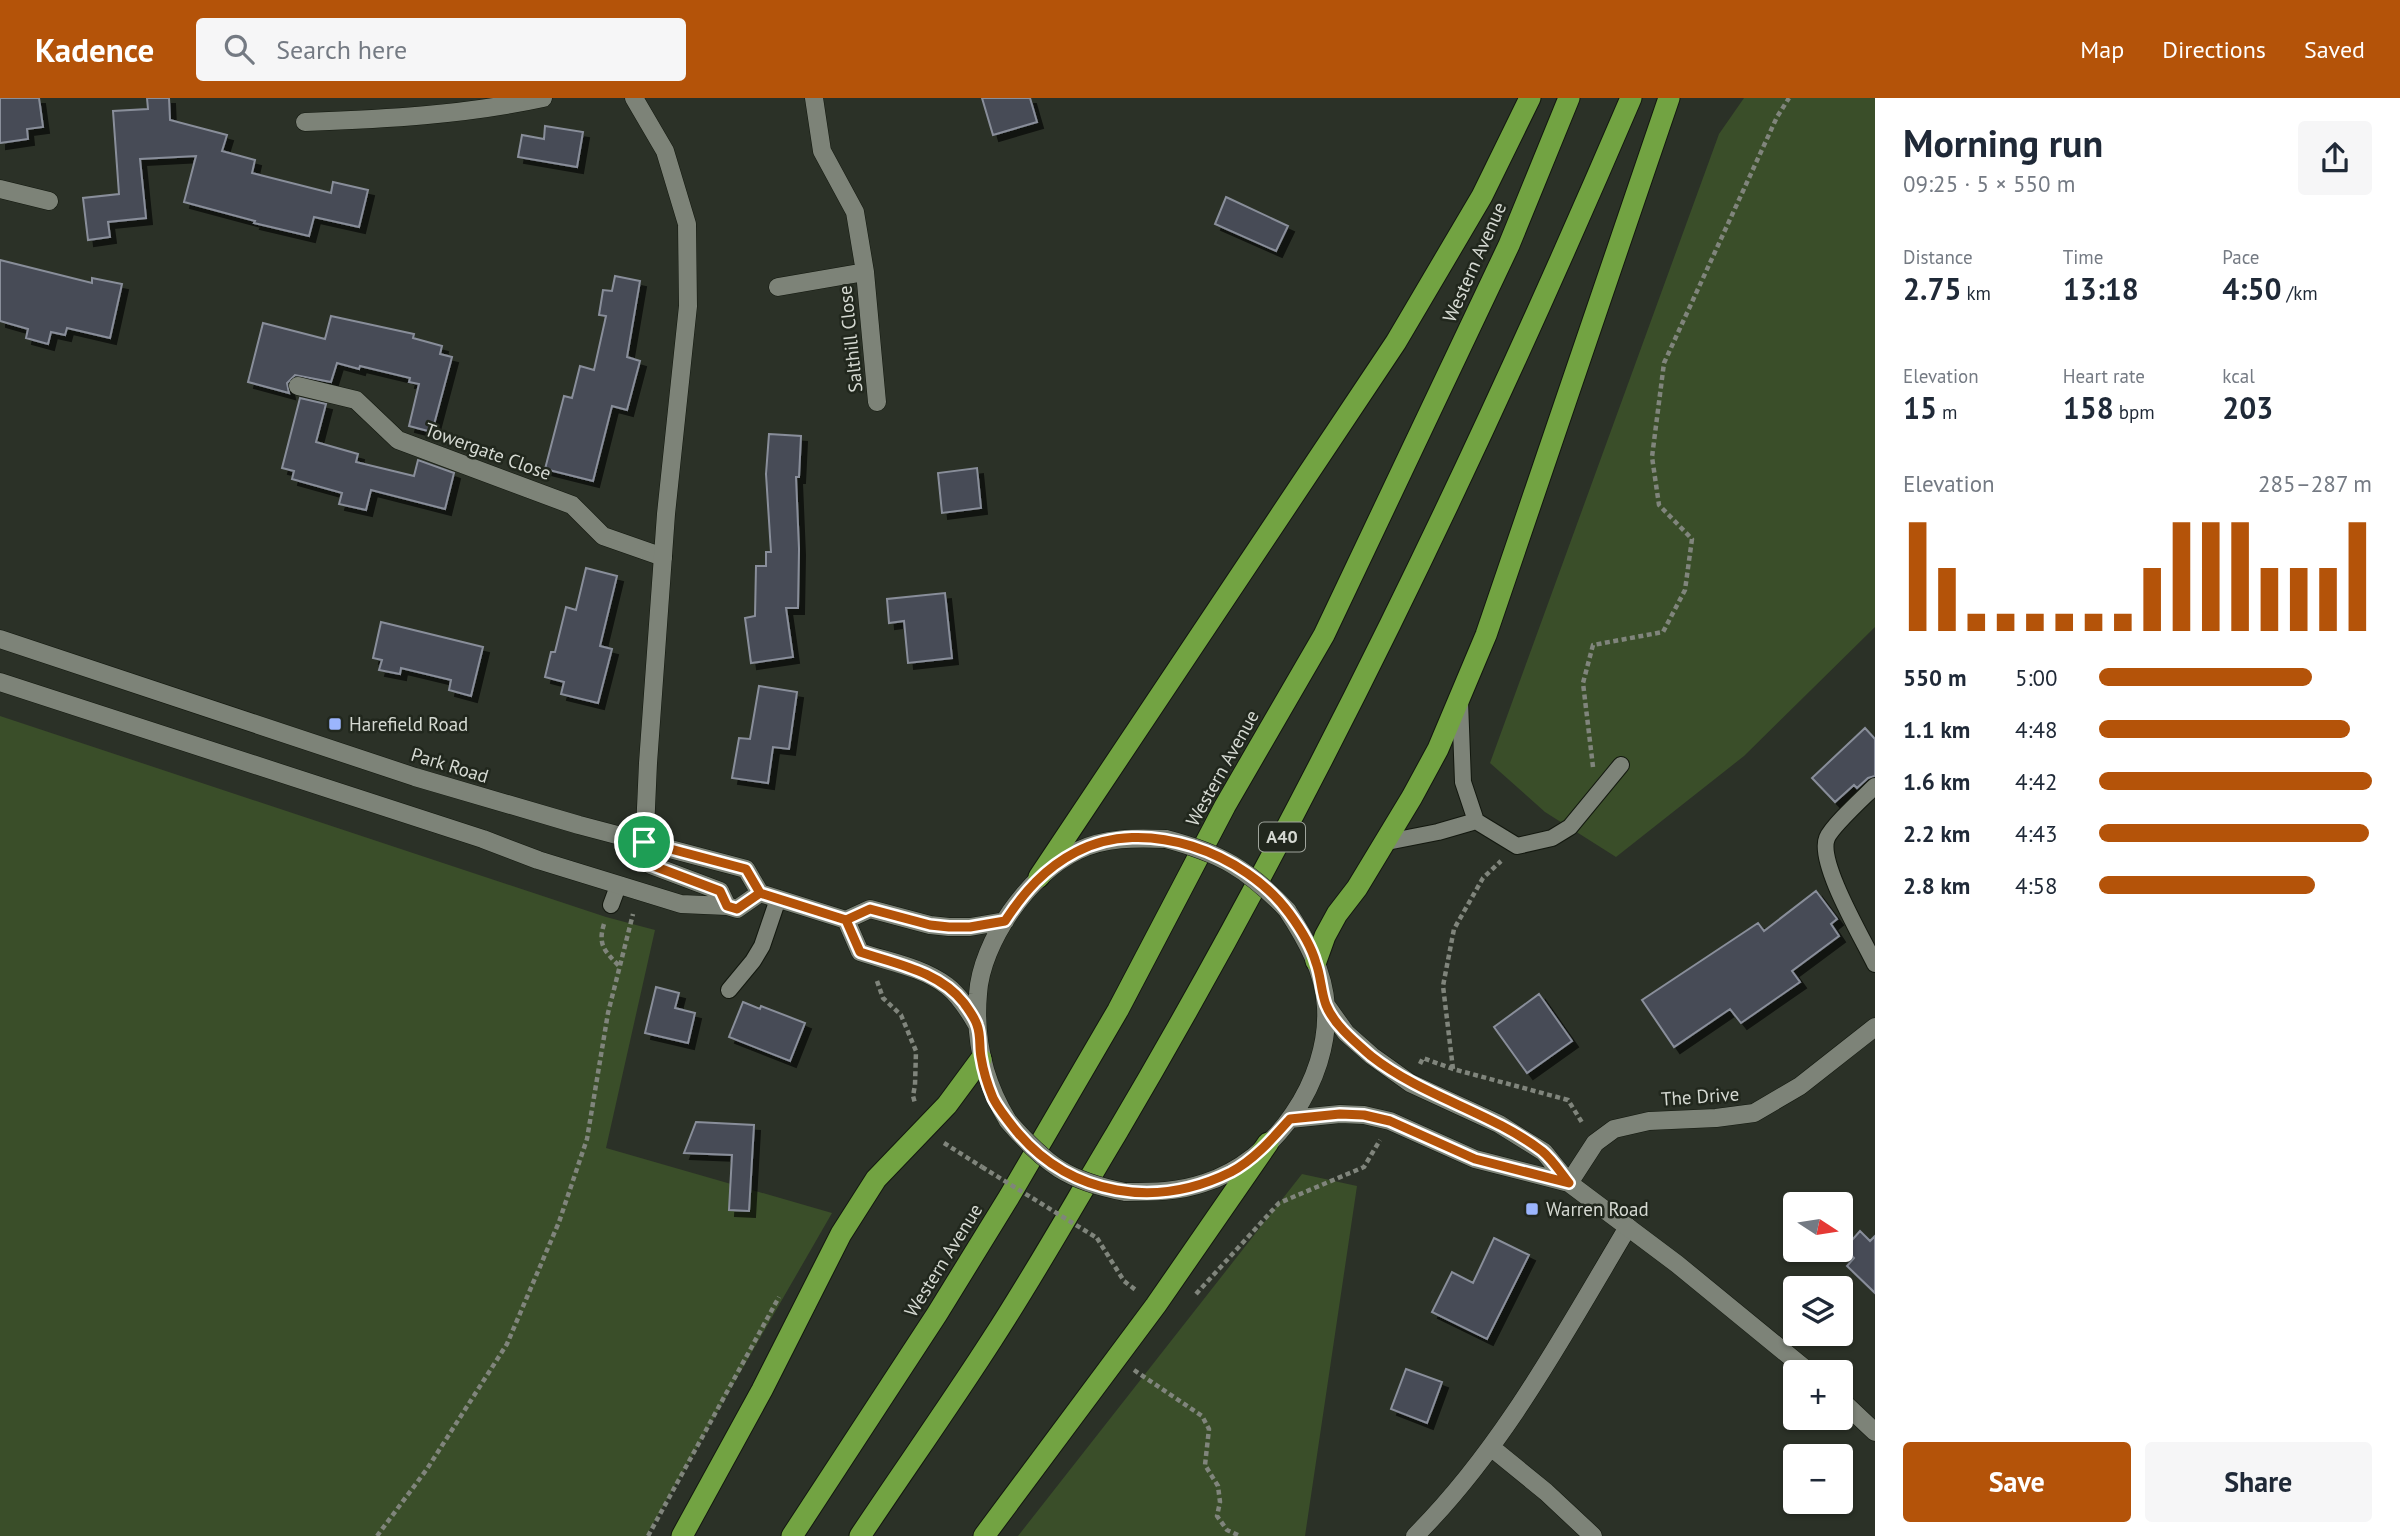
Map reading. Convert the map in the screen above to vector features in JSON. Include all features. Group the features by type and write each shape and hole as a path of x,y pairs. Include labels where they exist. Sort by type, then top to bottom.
{"highway":[{"path":"1039,877 1396,342 1482,196 1530,98"},
{"name":"Western Avenue","path":"792,1536 937,1314 1009,1197 1118,1010 1226,806 1324,635 1509,245 1569,98"},
{"name":"A40","path":"860,1536 994,1337 1061,1226 1171,1040 1281,838 1472,456 1554,278 1631,98"},
{"path":"1316,961 1336,914 1357,888 1412,797 1460,699 1509,570 1669,98"},
{"path":"682,1536 762,1390 841,1234 876,1179 947,1105 981,1059"},
{"path":"984,1536 1223,1210 1268,1143"}],"main road":[{"path":"304,122 419,117 543,98"},
{"path":"634,98 665,151 687,224 688,306 663,557 645,858 651,865 720,891 727,906"},
{"name":"Salthill Close","path":"814,98 822,151 855,212 865,272 877,402"},
{"path":"0,189 49,201"},
{"name":"Salthill Close","path":"778,287 865,272"},
{"name":"Towergate Close","path":"298,386 356,400 398,440 572,505 603,536 663,557"},
{"name":"Park Road","path":"0,639 415,777 579,825 746,869 760,893"},
{"path":"0,682 618,886 681,904 737,909 760,893 846,920 870,909 930,925 949,927 970,927 1005,921"},
{"path":"1130,838 1166,839 1202,849 1236,865 1265,886 1287,910 1305,936 1316,961 1326,1005 1325,1037 1318,1064 1308,1090 1290,1119 1268,1143 1233,1171 1205,1183 1167,1192 1125,1192 1093,1186 1061,1171 1033,1150 1008,1121 993,1098 981,1059 978,992 987,957 1005,921 1020,897 1039,877 1077,851 1103,842 1130,838"},
{"path":"846,920 860,952 922,972 947,986 964,1003 978,1026"},
{"path":"1326,1005 1346,1033 1372,1056 1410,1083 1499,1124 1544,1152 1569,1183 1725,1302 1795,1360"},
{"name":"The Drive","path":"1569,1183 1595,1143 1614,1129 1658,1120 1736,1117 1754,1113 1800,1086 1875,1027"},
{"path":"1290,1119 1340,1114 1364,1115 1390,1121 1475,1159 1569,1183"},
{"path":"1415,1536 1492,1448 1628,1227"},
{"path":"1853,1411 1875,1432"},
{"path":"1492,1448 1546,1492 1593,1536"}],"lane":[{"path":"1460,699 1463,782 1476,821 1517,846 1552,838 1570,827 1621,765"},
{"path":"1875,786 1827,836 1824,850 1831,875 1875,964"},
{"path":"1382,843 1476,821"},
{"path":"611,905 618,886"},
{"path":"729,990 762,946 778,899"}],"path":[{"path":"1596,796 1583,683 1593,645 1663,632 1685,590 1692,539 1659,505 1651,457 1664,363 1777,117 1789,98"},
{"path":"1453,1069 1443,986 1454,929 1483,878 1517,846"},
{"path":"611,905 601,934 603,950 621,968"},
{"path":"377,1536 427,1469 507,1344 559,1222 587,1139 608,1013 634,911"},
{"path":"883,998 901,1015 916,1051 913,1096 915,1105"},
{"path":"1423,1058 1453,1069 1568,1100 1595,1143"},
{"path":"943,1143 1097,1238 1124,1281 1143,1296"},
{"path":"1192,1298 1279,1203 1364,1167"},
{"path":"1116,1358 1202,1416 1209,1429 1206,1465 1218,1486 1220,1502 1217,1516 1227,1530 1240,1536"}],"green space":[{"path":"1744,98 1875,98 1875,627 1744,756 1616,857 1545,812 1490,763 1719,134"},
{"path":"0,716 606,917 655,930 606,1148 832,1213 646,1536 0,1536"},
{"path":"1302,1174 1357,1186 1305,1536 1018,1536"}],"building":[{"path":"0,98 39,98 43,127 27,129 28,139 0,143"},
{"path":"147,98 169,98 170,120 227,135 222,151 255,160 252,173 331,193 333,182 368,190 359,227 314,217 309,236 184,202 196,156 140,159 146,218 108,222 110,237 88,240 83,198 119,194 113,111 148,109"},
{"path":"982,98 1030,98 1037,122 993,135"},
{"path":"545,126 583,132 577,167 518,157 522,135 544,139"},
{"path":"1226,197 1288,226 1276,251 1215,224"},
{"path":"0,260 92,283 92,278 122,284 110,338 67,328 65,335 51,332 48,344 26,338 28,329 0,321"},
{"path":"615,276 640,281 627,357 640,361 627,410 612,406 593,481 545,469 564,396 572,398 580,366 594,370 606,316 599,315 603,290 612,291"},
{"path":"331,316 414,334 413,338 442,346 440,354 452,357 432,432 409,426 419,384 409,382 410,378 337,363 331,382 295,375 287,383 289,393 248,382 263,323 325,339"},
{"path":"300,398 326,404 316,442 358,454 356,462 414,476 418,460 454,473 445,509 371,490 366,510 339,504 342,493 292,479 294,471 282,468"},
{"path":"769,434 801,436 799,477 796,477 798,608 786,608 793,657 751,663 745,618 755,616 756,566 766,566 766,552 771,552 766,474"},
{"path":"977,468 981,508 942,513 938,473"},
{"path":"586,568 617,576 600,646 612,649 598,703 561,694 564,682 545,677 551,652 555,652 566,607 576,610"},
{"path":"945,593 952,658 908,663 904,621 889,623 887,599"},
{"path":"381,622 483,647 471,696 449,690 451,680 401,668 400,674 379,670 382,660 373,658"},
{"path":"759,686 797,692 789,749 773,747 768,783 732,778 739,738 750,739"},
{"path":"1865,728 1875,739 1875,776 1868,778 1857,788 1854,785 1835,802 1812,778"},
{"path":"1816,891 1837,919 1831,924 1839,936 1792,971 1800,982 1741,1023 1730,1009 1674,1047 1642,1000 1758,923 1764,931"},
{"path":"656,987 679,993 675,1008 695,1013 688,1043 645,1033"},
{"path":"1539,994 1572,1041 1527,1073 1494,1027"},
{"path":"743,1002 805,1023 790,1061 729,1037"},
{"path":"696,1122 754,1125 749,1211 729,1210 732,1155 684,1153"},
{"path":"1860,1231 1870,1241 1875,1236 1875,1293 1847,1266 1854,1258 1853,1239"},
{"path":"1494,1238 1529,1255 1487,1339 1432,1312 1452,1272 1473,1283"},
{"path":"1406,1369 1442,1382 1427,1423 1391,1409"}],"place":[{"name":"Harefield Road","path":"335,724"},
{"name":"Warren Road","path":"1532,1209"}],"route":[{"path":"644,842 648,863 720,891 727,906 737,909 760,893 778,899 846,920 870,909 930,925 949,927 970,927 1005,921 1020,897 1039,877 1077,851 1103,842 1130,838 1166,839 1202,849 1236,865 1265,886 1287,910 1305,936 1316,961 1326,1005 1346,1033 1372,1056 1410,1083 1499,1124 1544,1152 1569,1183 1475,1159 1390,1121 1364,1115 1340,1114 1290,1119 1268,1143 1233,1171 1205,1183 1167,1192 1125,1192 1093,1186 1061,1171 1033,1150 1008,1121 993,1098 981,1059 978,1026 964,1003 947,986 922,972 860,952 846,920 760,893 746,869 644,842"}]}
